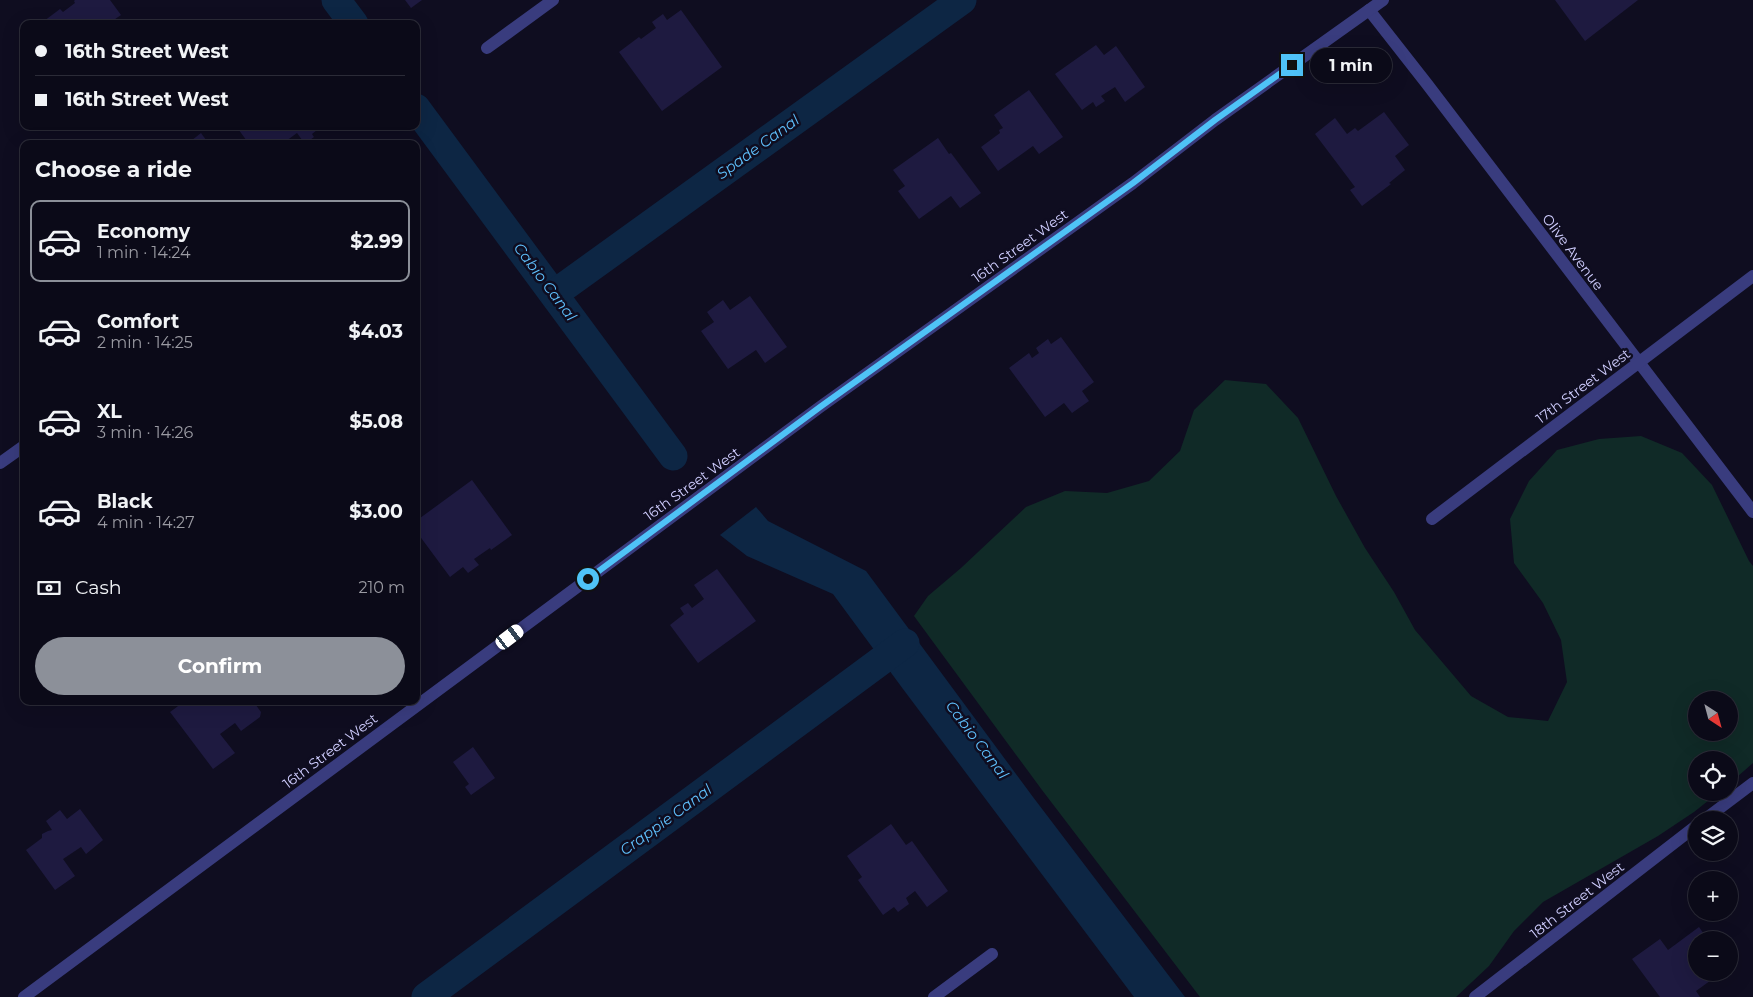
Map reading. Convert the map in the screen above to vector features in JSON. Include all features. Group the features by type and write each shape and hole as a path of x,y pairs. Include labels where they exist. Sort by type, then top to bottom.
{"street":[{"path":"487,48 553,0"},
{"name":"16th Street West","path":"420,703 820,407 1133,183 1215,120 1383,0"},
{"name":"Olive Avenue","path":"1369,10 1753,512"},
{"name":"17th Street West","path":"1432,519 1753,276"},
{"path":"0,463 20,449"},
{"name":"16th Street West","path":"24,997 418,705"},
{"path":"1716,811 1753,783"},
{"name":"18th Street West","path":"1475,997 1688,832"},
{"path":"934,997 992,954"}],"green space":[{"path":"1225,380 1266,384 1298,418 1336,496 1415,630 1471,696 1508,717 1548,721 1567,682 1561,640 1543,603 1514,563 1510,519 1529,481 1557,450 1599,439 1641,436 1682,453 1712,485 1753,566 1753,763 1738,776 1738,751 1688,751 1688,801 1708,801 1695,811 1688,811 1688,816 1658,836 1543,902 1514,931 1489,966 1456,997 1200,997 1042,790 914,616 928,596 1026,507 1065,491 1107,493 1149,481 1180,451 1194,410"}],"water":[{"path":"756,507 768,521 866,571 1033,797 1185,997 1134,997 833,594 747,556 720,535"}],"building":[{"path":"110,0 121,15 114,20 45,20 60,9 63,12 75,3 74,1"},
{"path":"405,0 422,0 411,8"},
{"path":"1555,0 1638,0 1585,41"},
{"path":"681,10 722,67 662,111 619,52 639,37 641,39 656,28 652,22 663,14 667,20"},
{"path":"1096,45 1104,55 1116,46 1145,87 1125,102 1115,87 1101,96 1105,101 1096,107 1093,102 1082,110 1055,74"},
{"path":"1029,90 1063,137 1039,154 1033,146 998,171 981,147 1000,133 999,130 1003,128 994,115"},
{"path":"1384,112 1409,145 1395,156 1405,170 1389,183 1391,184 1362,206 1350,190 1355,187 1315,134 1335,118 1347,134 1355,128 1358,131"},
{"path":"239,130 317,130 312,134 314,137 310,140 302,140 297,133 287,140 246,140"},
{"path":"201,133 206,140 192,140"},
{"path":"938,138 981,193 960,208 951,196 919,219 898,191 905,186 893,170"},
{"path":"750,296 787,347 765,363 756,350 728,369 701,331 714,322 707,312 723,300 730,310"},
{"path":"1061,337 1094,382 1082,391 1089,401 1072,413 1064,403 1045,417 1009,368 1029,353 1032,358 1039,353 1036,348 1048,339 1051,344"},
{"path":"472,480 512,535 474,559 479,565 468,573 463,567 450,577 420,536 420,518"},
{"path":"717,569 756,621 698,663 670,625 684,614 680,608 688,603 692,608 704,599 694,585"},
{"path":"180,705 256,705 261,712 260,717 241,731 235,723 220,734 235,753 213,769 170,712"},
{"path":"473,747 495,778 471,795 465,787 469,784 453,762"},
{"path":"80,809 103,840 86,854 81,847 63,859 75,876 55,890 26,850 42,838 42,834 52,830 46,821 60,810 67,819"},
{"path":"891,824 906,845 912,841 948,891 927,907 915,891 906,898 909,904 898,912 894,907 883,915 858,880 862,877 847,856"},
{"path":"1699,927 1702,931 1694,931"},
{"path":"1688,935 1688,981 1710,981 1696,991 1700,997 1660,997 1632,959 1660,939 1668,950"}],"waterway":[{"name":"Cabio Canal","path":"336,0 351,20"},
{"name":"Spade Canal","path":"554,294 962,0"},
{"name":"Cabio Canal","path":"420,113 673,456"},
{"name":"Crappie Canal","path":"426,997 905,643"}],"route":[{"path":"588,579 820,407 1133,183 1215,120 1292,65"}]}
